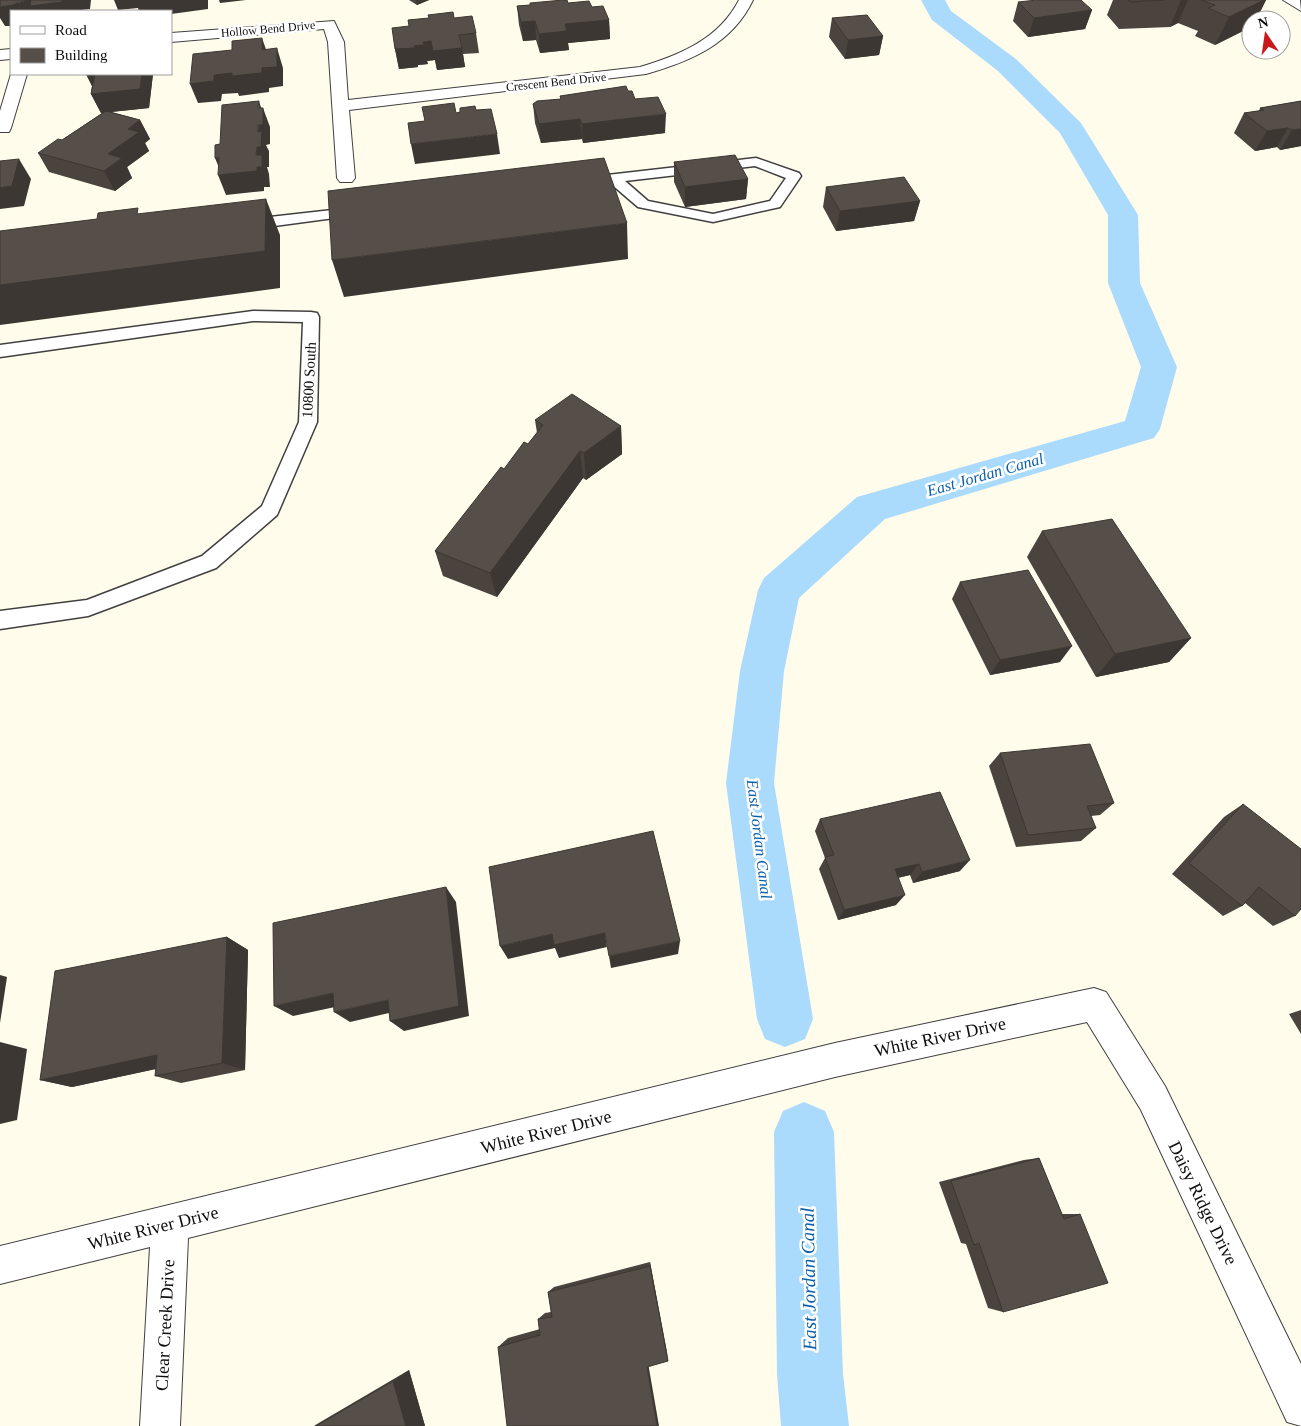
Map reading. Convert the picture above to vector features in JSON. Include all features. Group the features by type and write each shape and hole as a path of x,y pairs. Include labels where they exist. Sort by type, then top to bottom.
{"street":[{"name":"Crescent Bend Drive","path":"340,106 641,71 671,62 696,51 715,39 731,23 746,0"},
{"path":"1290,0 1301,8"},
{"name":"Hollow Bend Drive","path":"172,38 329,24 336,42 346,178"},
{"path":"4,128 19,75"},
{"name":"White River Drive","path":"0,1265 697,1096 835,1060 1094,1004"},
{"name":"Daisy Ridge Drive","path":"1094,1004 1153,1098 1301,1408"},
{"name":"Clear Creek Drive","path":"160,1426 170,1224"}],"lane":[{"path":"564,184 613,178 756,162 794,176 775,204 712,218 642,204 613,178"},
{"path":"228,227 376,208"},
{"name":"10800 South","path":"0,351 253,316 311,317 308,422 270,510 209,562 88,608 0,620"}],"building":[{"path":"0,0 29,0 0,7"},
{"path":"31,0 62,0 62,2 30,6"},
{"path":"567,0 568,3 589,1 592,7 603,6 609,20 565,24 567,31 539,34 535,21 521,22 517,6"},
{"path":"1081,0 1092,10 1034,18 1018,2"},
{"path":"1128,0 1164,0 1130,2"},
{"path":"1201,0 1264,0 1229,17 1208,8 1215,5"},
{"path":"453,12 454,18 472,16 476,33 459,35 462,48 433,51 431,41 423,42 424,45 414,46 415,48 395,49 392,28 409,26 408,20 429,18 428,15"},
{"path":"867,15 883,36 848,40 832,18"},
{"path":"262,38 262,50 277,48 277,67 262,68 262,73 232,76 232,73 214,75 214,81 190,84 193,54 232,50 232,41"},
{"path":"95,75 142,75 140,89 91,94"},
{"path":"626,86 628,91 632,91 635,99 658,97 666,114 582,124 580,119 539,124 533,104 537,101 561,99 560,96"},
{"path":"259,101 258,108 263,108 263,125 258,125 258,132 262,131 261,147 257,147 256,155 262,155 262,167 257,167 257,171 218,175 219,157 215,158 215,145 220,144 222,105"},
{"path":"1301,101 1301,129 1292,130 1288,128 1267,131 1244,113 1264,110 1260,108"},
{"path":"454,103 456,113 460,112 460,108 475,106 476,110 491,109 497,134 411,144 408,123 425,121 422,107"},
{"path":"106,111 140,120 128,129 139,132 108,154 122,158 104,171 38,153 58,139 62,140"},
{"path":"735,155 748,179 685,187 674,162"},
{"path":"604,158 627,223 332,260 328,191"},
{"path":"19,159 12,186 0,188 0,161"},
{"path":"904,177 920,201 840,211 826,187"},
{"path":"266,199 265,251 0,285 0,231 97,219 98,213 138,208 137,214"},
{"path":"572,394 621,426 584,453 580,451 490,573 435,551 501,467 504,469 524,442 528,444 543,425 535,420"},
{"path":"1112,519 1191,638 1115,654 1042,531"},
{"path":"1028,570 1072,646 1000,660 960,582"},
{"path":"1090,744 1114,803 1087,806 1096,828 1028,835 1000,753"},
{"path":"940,792 970,860 922,872 919,864 895,869 905,895 844,910 825,857 834,855 820,819"},
{"path":"1243,804 1301,849 1301,909 1295,916 1259,887 1242,906 1189,863"},
{"path":"653,831 680,941 609,956 605,933 554,945 552,934 500,946 489,867"},
{"path":"446,887 459,1006 390,1021 388,1000 334,1012 333,993 274,1006 273,923"},
{"path":"227,937 222,1063 155,1076 157,1055 40,1080 55,971"},
{"path":"1039,1158 1064,1219 1080,1214 1108,1283 1003,1312 979,1243 974,1245 951,1181"},
{"path":"650,1266 668,1361 647,1367 657,1426 507,1426 498,1347 540,1335 538,1319 552,1317 548,1292"},
{"path":"393,1381 406,1426 316,1426"}],"waterway":[{"name":"East Jordan Canal","path":"785,1019 750,783 762,671 779,590 871,508 1141,429 1159,367 1124,283 1123,215 1071,129 1007,65 941,15 933,0"},
{"name":"East Jordan Canal","path":"804,1132 810,1374 815,1426"}]}
